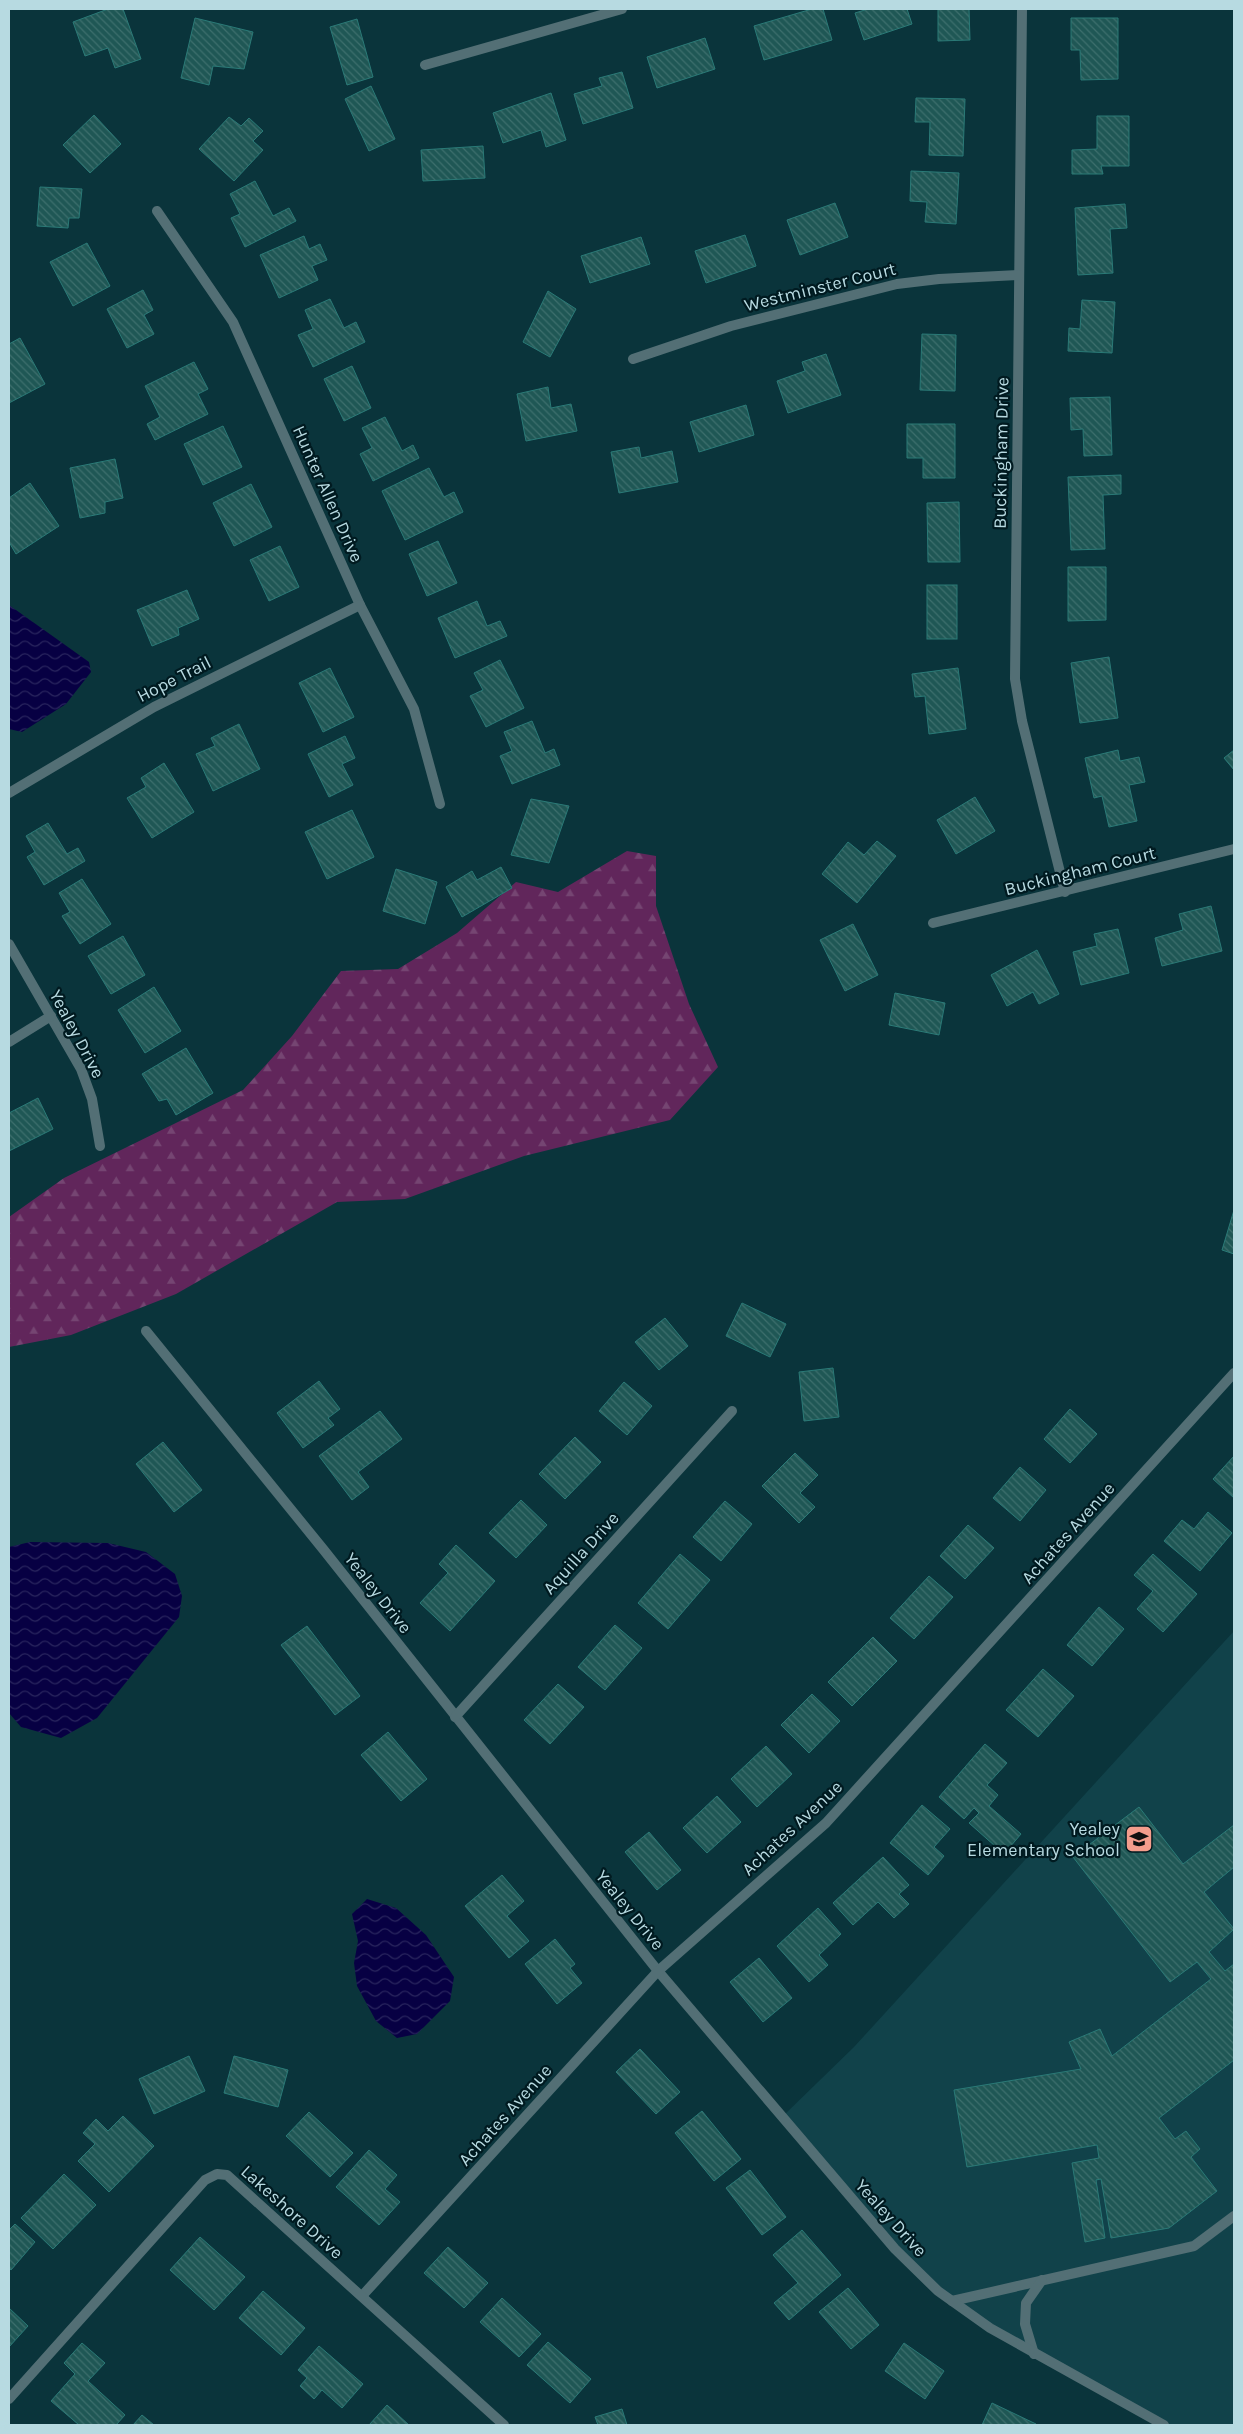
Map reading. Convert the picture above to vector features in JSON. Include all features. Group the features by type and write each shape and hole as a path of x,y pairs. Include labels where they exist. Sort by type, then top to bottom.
{"street":[{"path":"425,65 622,9"},
{"name":"Buckingham Drive","path":"1022,9 1015,679 1022,721 1065,892"},
{"name":"Hunter Allen Drive","path":"157,211 233,322 360,605 414,709 440,804"},
{"name":"Westminster Court","path":"633,359 731,326 897,284 939,279 1019,275"},
{"name":"Hope Trail","path":"9,793 154,706 360,605"},
{"name":"Buckingham Court","path":"934,923 1234,849"},
{"name":"Yealey Drive","path":"9,944 81,1069 92,1099 100,1146"},
{"path":"9,1042 51,1016"},
{"name":"Yealey Drive","path":"146,1332 322,1549 658,1971 895,2249 938,2291 990,2328 1164,2425"},
{"name":"Achates Avenue","path":"362,2296 658,1971 826,1823 1234,1373"},
{"name":"Aquilla Drive","path":"455,1717 732,1411"},
{"name":"Lakeshore Drive","path":"9,2399 205,2180 217,2174 228,2175 504,2425"},
{"path":"952,2301 1194,2246 1234,2216"},
{"path":"1034,2354 1025,2324 1026,2303 1042,2280"}],"shaded area":[{"name":"Yealey Elementary School","path":"1234,1631 1234,2425 1164,2425 1107,2396 938,2291 782,2117 854,2047"}],"green space":[{"path":"627,851 656,856 656,906 689,1004 718,1067 670,1120 524,1156 405,1199 337,1202 176,1294 71,1335 9,1347 9,1217 64,1178 243,1090 292,1036 341,971 398,969 457,933 516,882 558,892"}],"water":[{"path":"9,605 89,662 91,672 66,704 22,732 9,729"},
{"path":"30,1542 108,1543 146,1552 175,1574 182,1596 179,1617 97,1718 61,1738 21,1727 9,1713 9,1547"},
{"path":"367,1899 396,1908 426,1935 454,1977 450,2001 417,2034 397,2038 376,2021 357,1986 354,1963 358,1941 352,1914"}],"building":[{"path":"108,9 123,9 141,59 115,68 108,48 85,56 73,22"},
{"path":"812,9 823,9 832,40 764,60 754,26"},
{"path":"868,9 907,9 912,24 864,40 855,13"},
{"path":"938,9 969,9 970,40 938,41"},
{"path":"195,18 253,32 244,69 213,66 209,85 181,78"},
{"path":"1071,18 1118,18 1118,79 1081,80 1080,50 1071,50"},
{"path":"357,19 373,77 347,85 330,27"},
{"path":"705,38 715,69 657,88 647,57"},
{"path":"622,72 633,108 583,124 574,94 602,86 599,78"},
{"path":"371,86 395,139 369,151 345,99"},
{"path":"551,93 566,140 546,147 541,130 503,143 493,113"},
{"path":"916,98 965,99 963,156 929,155 930,122 915,122"},
{"path":"94,115 121,144 90,173 63,145"},
{"path":"1097,116 1129,116 1129,166 1101,166 1103,174 1072,174 1072,150 1097,149"},
{"path":"229,117 241,126 249,118 263,131 253,141 263,150 234,181 199,149"},
{"path":"483,146 485,178 423,181 421,150"},
{"path":"911,171 959,173 956,224 925,222 927,202 910,201"},
{"path":"255,181 273,216 289,208 296,221 245,247 231,218 240,214 230,194"},
{"path":"40,187 82,189 79,218 69,218 68,228 37,226"},
{"path":"835,203 848,237 800,255 787,220"},
{"path":"1125,204 1127,228 1110,229 1113,273 1078,275 1075,208"},
{"path":"745,235 756,266 706,283 695,251"},
{"path":"304,236 309,249 320,244 327,260 312,266 318,280 279,298 260,255"},
{"path":"641,237 650,264 590,283 581,256"},
{"path":"87,243 110,286 73,306 50,262"},
{"path":"143,290 153,310 144,315 154,334 127,348 107,309"},
{"path":"548,291 576,309 550,357 523,342"},
{"path":"330,299 344,328 356,322 365,342 313,367 298,335 313,329 305,310"},
{"path":"1082,300 1115,302 1112,353 1068,351 1069,328 1080,329"},
{"path":"922,334 956,335 955,391 920,390"},
{"path":"20,338 45,384 9,403 9,344"},
{"path":"826,354 841,395 788,413 777,381 805,371 802,362"},
{"path":"194,362 208,389 198,394 208,414 155,440 147,424 160,417 145,386"},
{"path":"352,366 371,408 344,421 324,379"},
{"path":"548,387 551,408 571,404 577,431 526,441 517,394"},
{"path":"1110,397 1112,455 1084,456 1083,429 1071,430 1070,398"},
{"path":"746,405 754,435 699,452 690,422"},
{"path":"385,417 402,451 413,445 419,458 373,481 360,454 372,448 362,428"},
{"path":"907,424 955,424 955,478 923,478 923,458 907,458"},
{"path":"223,426 242,467 203,485 184,444"},
{"path":"639,447 641,458 672,451 678,482 619,493 611,452"},
{"path":"115,459 123,498 105,502 105,513 80,518 70,468"},
{"path":"429,468 444,497 454,492 463,512 405,540 382,491"},
{"path":"1121,475 1121,494 1103,495 1105,549 1071,550 1068,477"},
{"path":"30,483 59,526 16,554 9,542 9,498"},
{"path":"251,484 272,527 234,546 213,503"},
{"path":"959,502 960,562 928,562 927,503"},
{"path":"438,541 457,583 427,596 409,554"},
{"path":"280,546 299,587 269,601 250,560"},
{"path":"1068,567 1106,567 1106,620 1068,621"},
{"path":"927,585 957,585 957,639 927,639"},
{"path":"187,590 199,619 178,628 179,635 152,646 137,610"},
{"path":"477,601 487,626 500,621 507,636 455,658 438,618"},
{"path":"1109,657 1118,718 1080,723 1071,663"},
{"path":"500,660 524,708 486,727 470,696 483,690 474,673"},
{"path":"330,668 354,717 323,732 299,683"},
{"path":"958,668 966,729 929,734 925,696 915,697 912,674"},
{"path":"532,721 545,753 554,749 560,765 512,784 500,756 512,751 504,732"},
{"path":"239,724 260,769 213,791 196,754 215,746 211,738"},
{"path":"345,736 355,758 342,764 353,785 329,797 308,754"},
{"path":"1118,750 1120,761 1139,757 1145,782 1129,785 1137,821 1109,827 1102,796 1094,798 1085,758"},
{"path":"1234,750 1234,770 1224,758"},
{"path":"164,763 194,812 152,838 127,798 146,787 141,778"},
{"path":"975,797 995,831 956,854 937,820"},
{"path":"531,799 569,806 549,863 511,855"},
{"path":"352,810 374,857 327,879 305,832"},
{"path":"48,823 67,854 78,848 85,861 44,885 27,857 35,852 26,836"},
{"path":"877,841 896,856 857,903 822,874 848,842 864,855"},
{"path":"501,867 512,888 462,917 446,887 472,871 477,880"},
{"path":"396,869 437,882 425,924 383,911"},
{"path":"82,879 111,924 80,944 62,916 70,912 59,893"},
{"path":"1211,906 1222,951 1162,966 1155,938 1183,930 1179,914"},
{"path":"853,924 878,975 845,991 820,940"},
{"path":"1118,929 1129,973 1081,985 1073,952 1097,946 1094,934"},
{"path":"123,936 145,975 111,994 88,956"},
{"path":"1037,950 1059,994 1039,1004 1033,992 1007,1006 991,975"},
{"path":"154,987 181,1031 145,1053 118,1010"},
{"path":"895,993 945,1003 939,1035 889,1025"},
{"path":"186,1048 213,1093 176,1115 167,1099 159,1101 142,1074"},
{"path":"38,1098 53,1129 9,1151 9,1113"},
{"path":"1234,1210 1234,1254 1222,1250"},
{"path":"742,1303 786,1324 770,1357 726,1336"},
{"path":"665,1318 688,1346 659,1370 635,1342"},
{"path":"833,1368 839,1417 804,1421 799,1372"},
{"path":"319,1381 340,1409 328,1418 334,1425 303,1448 277,1413"},
{"path":"624,1382 652,1406 627,1435 599,1411"},
{"path":"1070,1409 1097,1434 1070,1463 1044,1439"},
{"path":"380,1411 402,1439 358,1472 369,1487 352,1500 319,1456"},
{"path":"575,1437 601,1462 565,1499 539,1474"},
{"path":"163,1442 202,1490 174,1512 136,1464"},
{"path":"795,1453 818,1475 800,1493 815,1507 799,1523 762,1486"},
{"path":"1234,1456 1234,1498 1213,1479"},
{"path":"1020,1467 1046,1490 1020,1521 993,1498"},
{"path":"521,1500 547,1525 516,1558 489,1533"},
{"path":"725,1501 752,1524 721,1561 693,1537"},
{"path":"1208,1512 1232,1533 1200,1571 1164,1541 1182,1520 1194,1529"},
{"path":"968,1525 994,1548 965,1579 940,1556"},
{"path":"456,1545 495,1581 450,1631 420,1603 448,1573 439,1564"},
{"path":"680,1554 710,1580 668,1629 638,1603"},
{"path":"1153,1554 1197,1594 1163,1632 1137,1609 1153,1591 1134,1575"},
{"path":"929,1576 953,1597 914,1639 890,1618"},
{"path":"1099,1607 1124,1629 1092,1666 1067,1645"},
{"path":"615,1625 642,1648 605,1690 578,1667"},
{"path":"307,1626 360,1696 335,1715 281,1645"},
{"path":"873,1637 897,1661 852,1706 828,1682"},
{"path":"1043,1669 1074,1696 1038,1737 1006,1710"},
{"path":"558,1684 584,1707 550,1744 524,1720"},
{"path":"812,1694 840,1721 809,1753 781,1725"},
{"path":"388,1732 427,1779 401,1801 361,1755"},
{"path":"985,1744 1007,1763 987,1785 998,1795 989,1806 1021,1834 1004,1854 969,1823 979,1813 974,1808 964,1819 939,1797"},
{"path":"766,1746 792,1774 757,1807 731,1779"},
{"path":"717,1796 741,1822 707,1853 683,1828"},
{"path":"922,1805 950,1829 934,1847 944,1856 928,1875 890,1843"},
{"name":"Yealey Elementary School","path":"1139,1807 1183,1864 1234,1825 1234,1867 1204,1892 1234,1929 1209,1952 1225,1971 1234,1964 1234,2060 1159,2118 1175,2139 1186,2131 1200,2149 1191,2157 1217,2191 1169,2228 1111,2238 1101,2179 1096,2180 1105,2238 1085,2242 1072,2163 1099,2158 1097,2145 967,2167 954,2090 1081,2069 1069,2042 1100,2029 1112,2056 1211,1979 1197,1962 1170,1982 1073,1857"},
{"path":"649,1832 681,1870 657,1890 625,1852"},
{"path":"883,1857 909,1885 899,1894 909,1904 894,1918 878,1902 853,1925 833,1903"},
{"path":"502,1875 524,1901 507,1916 529,1941 509,1958 465,1906"},
{"path":"818,1908 841,1934 819,1955 828,1965 809,1982 777,1946"},
{"path":"555,1939 575,1964 570,1968 582,1983 557,2004 525,1964"},
{"path":"759,1958 792,1998 763,2022 730,1982"},
{"path":"640,2049 680,2092 656,2114 616,2072"},
{"path":"189,2056 205,2091 154,2114 139,2079"},
{"path":"234,2056 288,2070 278,2107 224,2093"},
{"path":"702,2111 741,2159 714,2181 675,2133"},
{"path":"309,2112 353,2153 330,2177 286,2136"},
{"path":"123,2116 154,2146 109,2192 78,2161 95,2144 83,2133 96,2119 108,2131"},
{"path":"369,2150 397,2175 385,2189 400,2202 379,2225 336,2187"},
{"path":"750,2170 786,2217 762,2235 726,2188"},
{"path":"64,2174 96,2205 53,2249 21,2218"},
{"path":"15,2224 35,2242 11,2270 9,2268 9,2230"},
{"path":"802,2230 841,2275 789,2320 774,2303 798,2283 773,2255"},
{"path":"200,2237 245,2277 214,2310 170,2270"},
{"path":"448,2247 488,2283 464,2308 424,2273"},
{"path":"848,2288 879,2325 851,2349 819,2312"},
{"path":"263,2291 305,2328 281,2355 239,2318"},
{"path":"502,2298 541,2334 519,2357 480,2322"},
{"path":"9,2308 28,2326 9,2347"},
{"path":"548,2342 591,2379 570,2403 527,2365"},
{"path":"82,2343 105,2363 88,2381 125,2415 116,2425 79,2425 51,2401 75,2374 64,2363"},
{"path":"904,2343 944,2371 925,2399 885,2371"},
{"path":"319,2346 363,2384 342,2408 322,2390 314,2399 300,2386 307,2378 298,2370"},
{"path":"992,2403 1036,2424 1036,2425 982,2425"},
{"path":"387,2405 409,2425 369,2425"},
{"path":"622,2409 627,2425 598,2425 595,2417"},
{"path":"142,2415 154,2425 133,2425"}],"place":[{"name":"Yealey Elementary School","path":"1139,1839"}]}
